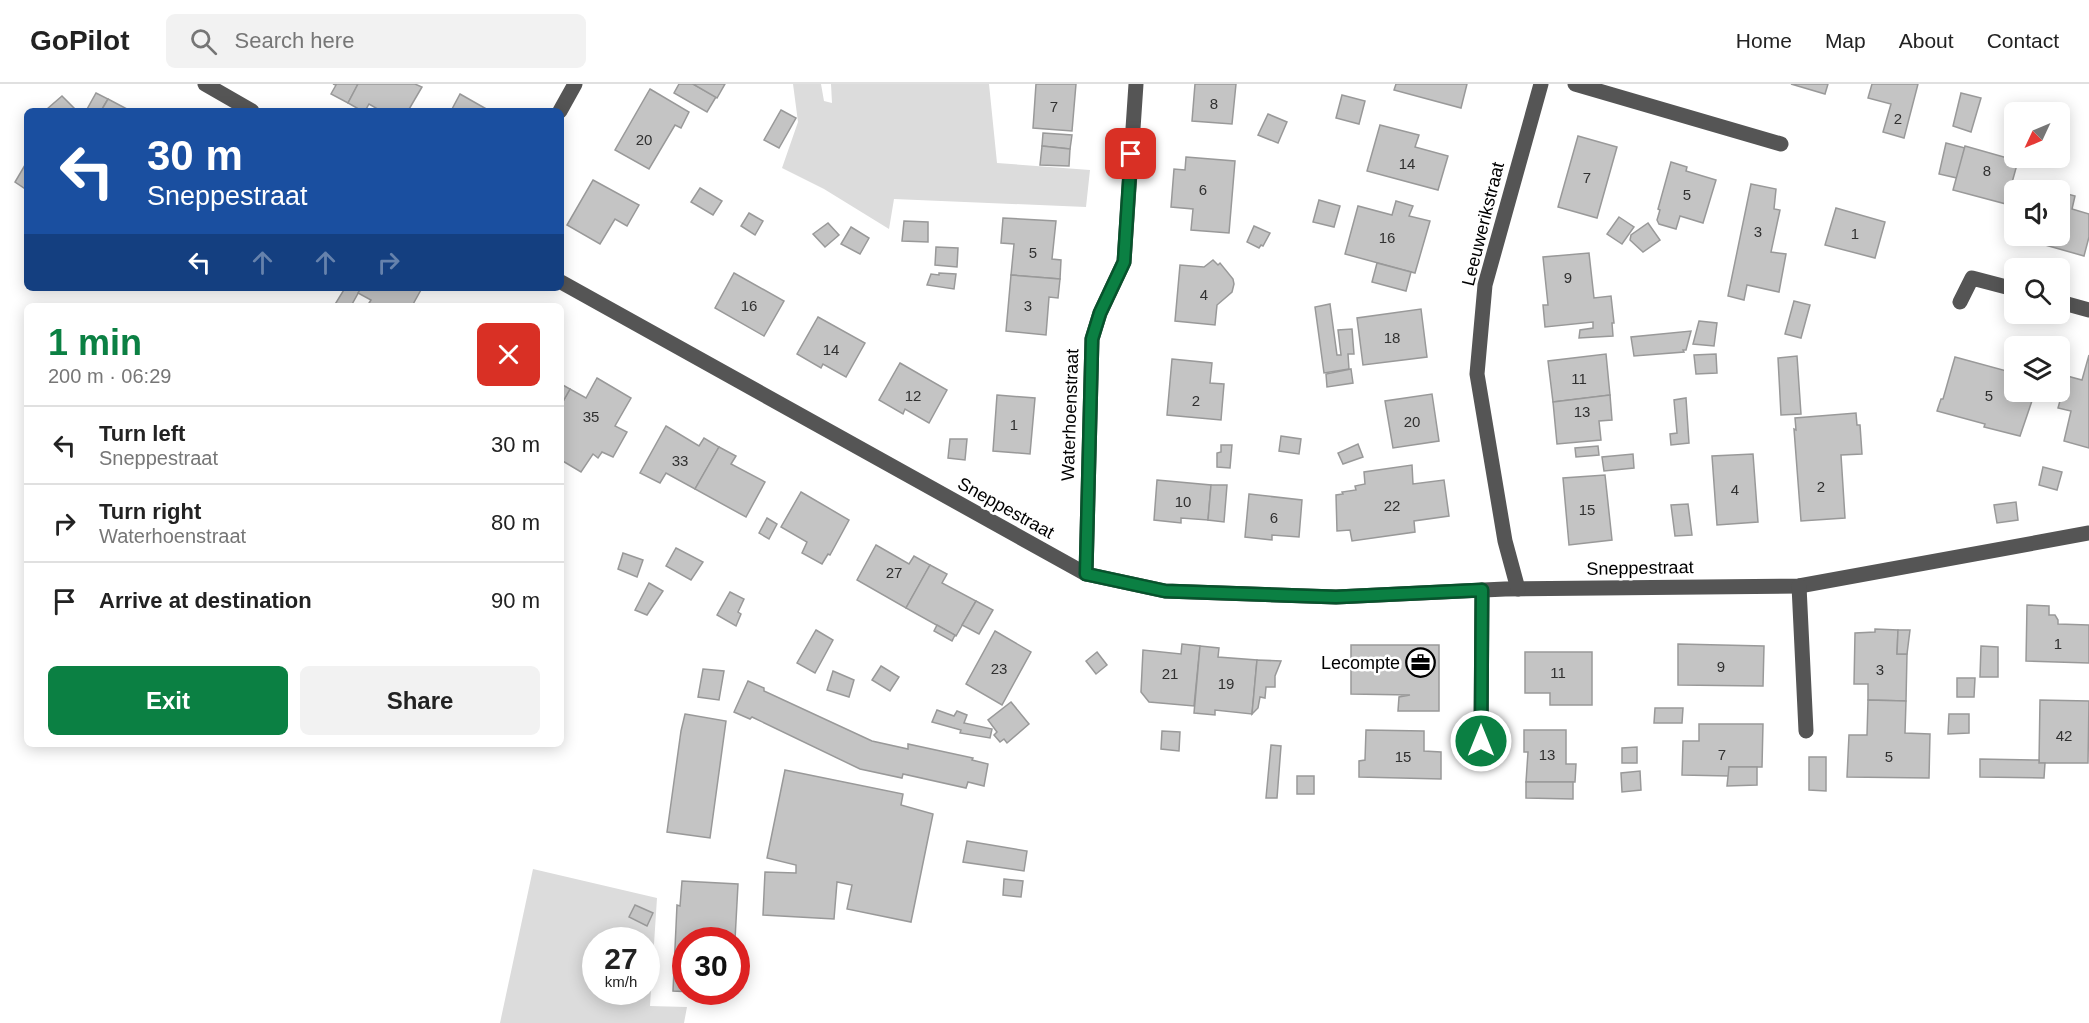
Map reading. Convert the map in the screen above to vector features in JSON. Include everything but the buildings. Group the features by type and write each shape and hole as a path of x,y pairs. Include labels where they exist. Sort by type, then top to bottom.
{"street":[{"path":"205,84 247,108"},
{"path":"562,108 575,84"},
{"name":"Waterhoenstraat","path":"1086,574 1092,339 1100,313 1124,262 1136,84"},
{"name":"Leeuwerikstraat","path":"1518,589 1505,541 1477,374 1485,285 1541,84"},
{"path":"1575,84 1781,144"},
{"path":"1960,302 1972,278 2004,286"},
{"name":"Sneppestraat","path":"564,284 1086,574 1165,591 1336,597 1518,589 1799,586 2089,533"},
{"path":"2070,305 2089,310"},
{"path":"1799,586 1806,730"},
{"path":"1481,741 1482,590"}],"shaded area":[{"path":"793,84 821,84 824,101 832,103 831,84 989,84 997,163 1090,170 1086,207 894,199 889,229 824,189 782,168 798,122"},
{"path":"533,869 657,898 655,927 582,927 582,1005 687,1007 684,1023 500,1023"}],"place":[{"name":"Lecompte","path":"1421,663"}],"route":[{"path":"1131,154 1124,262 1100,313 1092,339 1086,574 1165,591 1336,597 1482,590 1481,741"}]}
